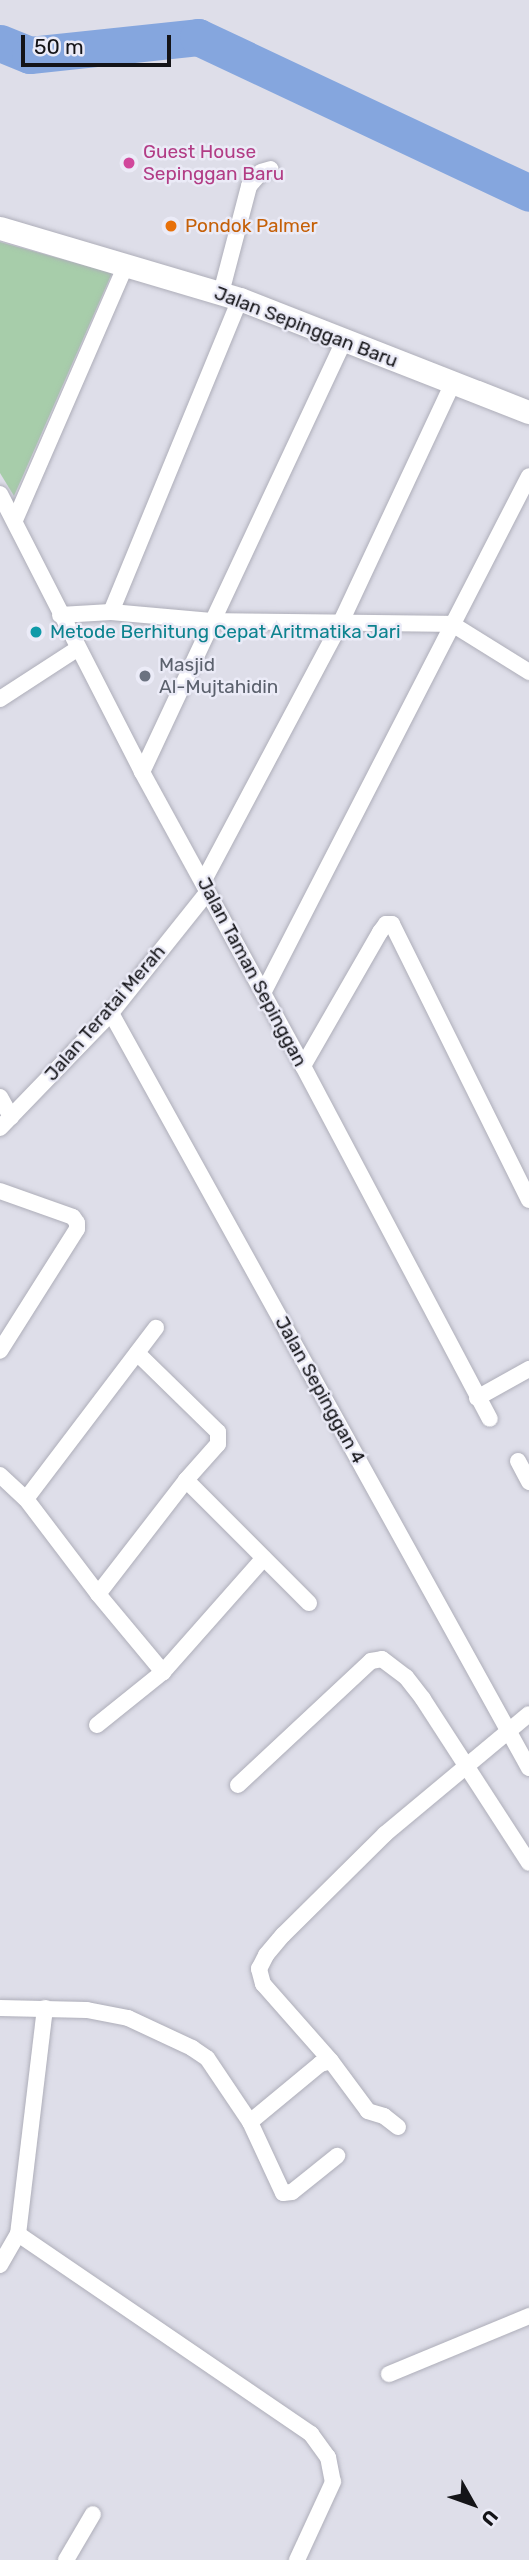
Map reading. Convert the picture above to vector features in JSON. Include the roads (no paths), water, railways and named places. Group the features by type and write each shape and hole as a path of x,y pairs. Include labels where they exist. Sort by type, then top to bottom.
{"street":[{"path":"111,612 231,296 248,186 261,172 271,169"},
{"name":"Jalan Sepinggan Baru","path":"0,228 33,235 125,267 231,296 529,412"},
{"path":"15,520 125,267"},
{"path":"142,772 344,340"},
{"name":"Jalan Teratai Merah","path":"6,1123 111,1013 205,888 340,624 453,383"},
{"path":"263,993 529,476"},
{"name":"Jalan Taman Sepinggan","path":"0,494 76,649 303,1066 490,1419"},
{"path":"60,615 111,612 212,621 452,624 529,672"},
{"path":"0,698 76,649"},
{"path":"303,1066 382,928 388,923 392,924 529,1200"},
{"name":"Jalan Sepinggan 4","path":"111,1013 529,1768"},
{"path":"0,1097 6,1123"},
{"path":"0,1191 74,1217 77,1223 77,1229 0,1351"},
{"path":"26,1499 156,1328"},
{"path":"97,1594 186,1480 218,1444 218,1432 137,1353"},
{"path":"477,1398 529,1369"},
{"path":"518,1461 529,1482"},
{"path":"0,1475 26,1499 97,1594 163,1672"},
{"path":"186,1480 309,1603"},
{"path":"97,1725 163,1672 264,1558"},
{"path":"238,1785 371,1661 382,1659 406,1677 529,1863"},
{"path":"398,2127 384,2116 368,2111 331,2061 263,1984 259,1969 266,1955 284,1935 386,1834 464,1765 529,1714"},
{"path":"0,2008 87,2010 128,2018 192,2048 207,2058 250,2122 283,2193 292,2192 337,2156"},
{"path":"0,2265 18,2234 45,2008"},
{"path":"250,2122 314,2069 331,2061"},
{"path":"18,2234 311,2434 328,2457 333,2482 298,2560"},
{"path":"388,2374 529,2316"},
{"path":"66,2560 93,2514"}],"waterway":[{"path":"0,43 30,55 198,37 529,193"}],"place":[{"name":"Guest House Sepinggan Baru","path":"129,163"},
{"name":"Pondok Palmer","path":"171,226"},
{"name":"Metode Berhitung Cepat Aritmatika Jari","path":"36,632"},
{"name":"Masjid Al-Mujtahidin","path":"145,676"}]}
